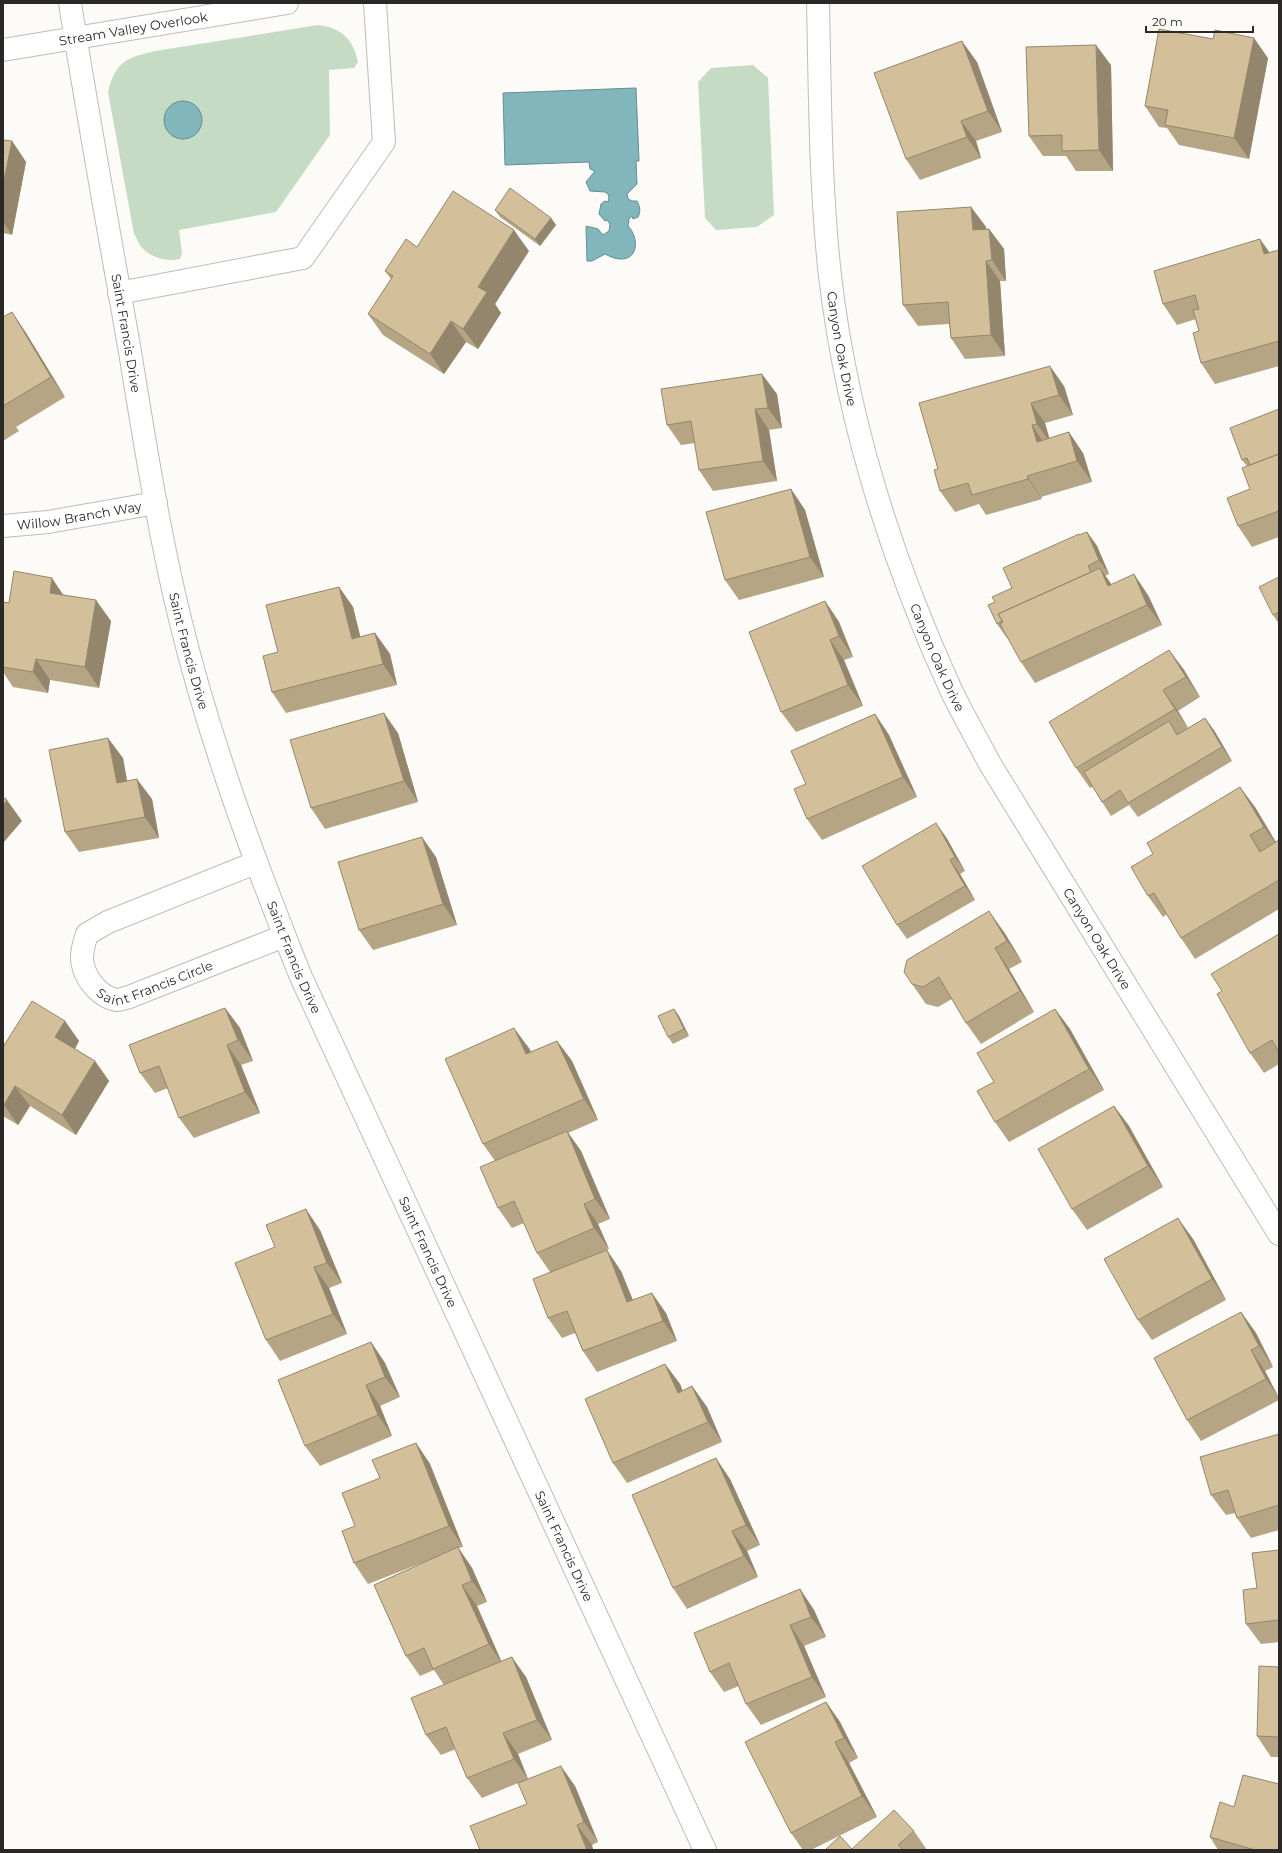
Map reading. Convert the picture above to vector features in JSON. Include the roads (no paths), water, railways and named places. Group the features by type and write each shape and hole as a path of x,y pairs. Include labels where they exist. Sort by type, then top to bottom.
{"street":[{"name":"Saint Francis Drive","path":"70,3 85,105 120,293 156,503 180,618 206,714 235,807 301,977 705,1850"},
{"name":"Stream Valley Overlook","path":"3,50 287,3"},
{"path":"120,293 303,258 384,142 375,3"},
{"name":"Canyon Oak Drive","path":"818,3 824,198 834,304 853,407 874,487 901,568 919,616 952,691 990,764 1279,1234"},
{"name":"Willow Branch Way","path":"3,526 48,522 156,503"},
{"name":"Saint Francis Circle","path":"256,863 108,922 87,934 83,947 83,965 91,983 104,995 117,1000 129,997 284,936"}],"water":[{"path":"636,88 639,161 636,161 637,184 627,194 628,199 637,201 640,209 638,217 633,219 632,216 629,219 628,226 634,236 634,252 631,256 626,258 620,259 605,254 592,261 587,261 586,226 598,229 603,235 609,231 610,224 599,214 601,204 605,201 608,202 608,194 605,192 590,191 586,182 595,171 590,169 589,162 505,165 503,93"},
{"path":"179,101 187,101 197,106 201,113 201,127 197,134 187,139 179,139 169,134 167,131 164,124 164,116 169,106 172,104"}]}
